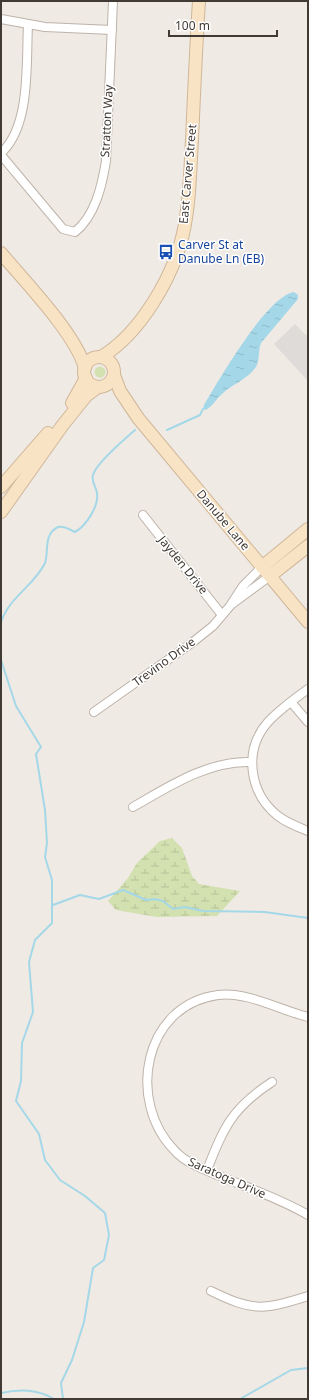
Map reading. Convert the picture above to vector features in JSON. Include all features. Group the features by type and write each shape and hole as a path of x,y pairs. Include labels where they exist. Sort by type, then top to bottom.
{"street":[{"name":"Stratton Way","path":"1,154 63,228 75,232 86,224 91,214 104,174 113,1"},
{"name":"East Carver Street","path":"99,357 114,348 130,333 165,282 179,250 188,208 198,1"},
{"path":"1,19 28,25 112,30"},
{"path":"1,154 12,142 21,114 28,25"},
{"path":"1,253 62,326 84,348 99,357 110,361 114,372 110,383 89,392 66,421 1,512"},
{"path":"62,326 79,352 90,384 100,387"},
{"name":"East Carver Street","path":"114,372 130,333"},
{"path":"1,487 68,408 90,361 99,357"},
{"name":"Danube Lane","path":"114,372 120,391 138,418 308,622"},
{"name":"Danube Lane","path":"100,387 115,396 138,418"},
{"name":"Jayden Drive","path":"142,516 222,615"},
{"path":"262,567 308,529"},
{"path":"270,576 308,546"},
{"name":"Trevino Drive","path":"94,712 193,642 213,626 230,606 242,586 262,567"},
{"name":"Trevino Drive","path":"230,606 270,576"},
{"path":"308,689 272,718 261,732 256,742 251,762 256,787 270,809 289,823 308,831"},
{"path":"291,702 308,722"},
{"path":"133,807 174,784 202,772 226,764 251,762"},
{"name":"Saratoga Drive","path":"308,1017 238,995 218,994 197,1000 181,1008 166,1024 157,1038 148,1066 149,1093 155,1122 162,1136 175,1152 207,1170 308,1214"},
{"path":"207,1170 228,1122 246,1101 272,1082"},
{"path":"211,1291 242,1305 257,1307 283,1304 308,1296"}],"green space":[{"path":"98,367 102,367 104,368 104,376 98,377 95,374 95,370"},
{"path":"172,838 182,848 192,876 199,884 240,891 217,916 157,917 116,910 108,901 128,878 137,863 160,841"}],"shaded area":[{"path":"295,324 308,337 307,380 274,344"}],"water":[{"path":"294,292 298,295 298,299 261,343 256,367 248,375 220,396 209,408 206,410 203,409 220,378 257,323 283,297"}],"waterway":[{"path":"167,430 200,415 203,409"},
{"path":"1,622 10,605 35,578 45,563 48,539 53,530 58,527 62,527 75,532 91,515 97,498 93,480 95,470 112,451 135,430"},
{"path":"1,660 16,706 41,747 36,754 45,810 47,843 45,857 52,880 52,923 35,940 29,962 33,1012 22,1043 21,1081 16,1101 39,1134 45,1160 60,1180 85,1196 105,1213 109,1235 104,1260 93,1268 84,1322 72,1360 61,1383 63,1399"},
{"path":"53,905 80,895 99,899 123,890 146,900 155,899 163,901 173,909 185,907 203,911 265,912 308,918"},
{"path":"240,1399 291,1370 308,1368"},
{"path":"1,1393 28,1391 41,1393 54,1399"}],"place":[{"name":"Carver St at Danube Ln (EB)","path":"166,252"}]}
